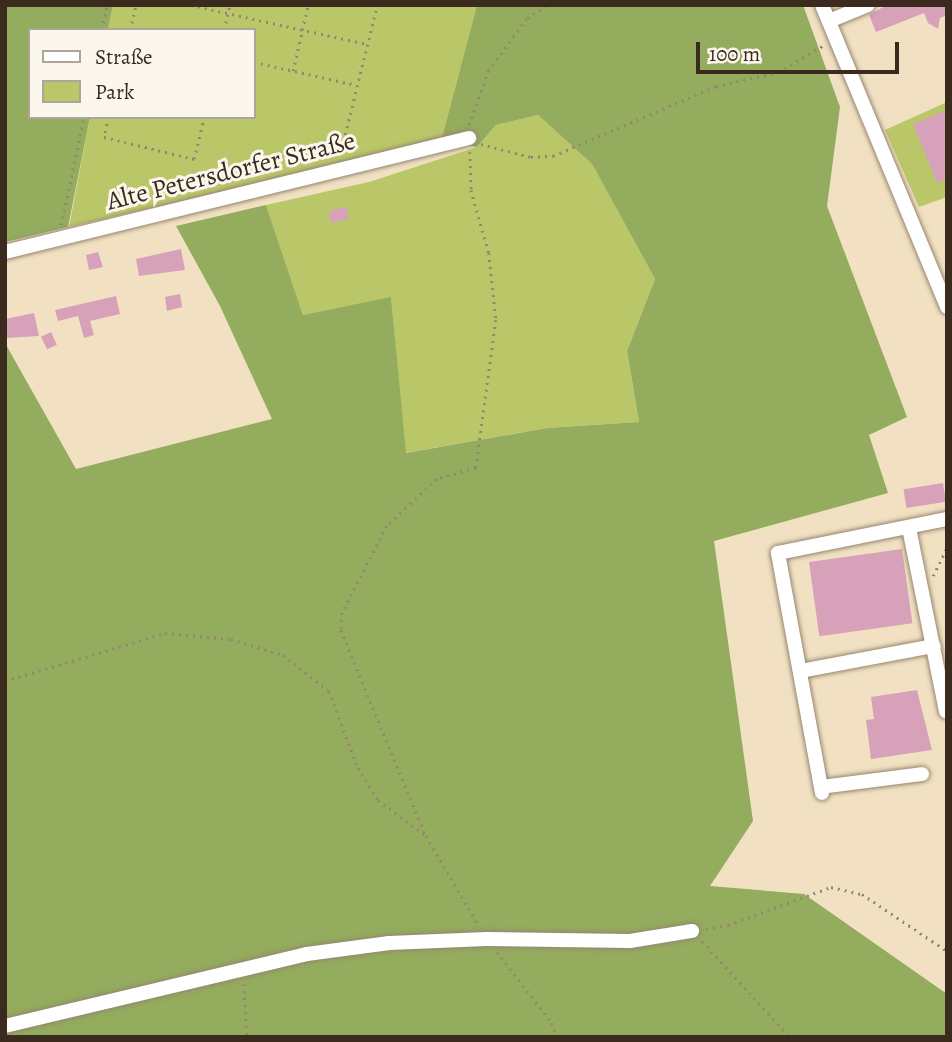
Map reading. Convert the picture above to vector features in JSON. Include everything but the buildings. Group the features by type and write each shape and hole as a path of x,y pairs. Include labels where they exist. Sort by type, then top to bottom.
{"street":[{"path":"822,5 947,306"},
{"path":"828,21 868,5"},
{"name":"Alte Petersdorfer Straße","path":"5,252 469,138"},
{"path":"922,774 821,790 778,553 947,519"},
{"path":"909,528 946,711"},
{"path":"800,671 934,646"},
{"path":"5,1026 307,954 389,943 487,939 630,941 692,931"}],"path":[{"path":"102,28 107,5"},
{"path":"130,28 135,5"},
{"path":"191,5 367,44"},
{"path":"224,28 230,5"},
{"path":"293,71 308,5"},
{"path":"336,172 377,5"},
{"path":"547,5 527,18 488,71 469,117 471,190 489,253 496,320 476,468 437,479 405,505 387,526 342,613 341,630 426,836 487,939 552,1023 558,1037"},
{"path":"469,138 506,152 553,156 716,86 778,72 835,36"},
{"path":"256,62 357,85"},
{"path":"59,238 84,119"},
{"path":"109,119 104,138 194,159 204,119"},
{"path":"924,596 947,547"},
{"path":"5,681 165,632 231,639 283,655 329,691 358,768 378,800 426,836"},
{"path":"692,931 729,925 831,887 862,894 947,951"},
{"path":"692,931 790,1037"},
{"path":"244,970 247,1037"}],"green space":[{"path":"5,5 113,5 108,28 28,28 28,119 90,119 68,227 5,242"},
{"path":"113,5 477,5 441,141 69,227 90,119 256,119 256,28 108,28"},
{"path":"477,5 803,5 840,107 827,206 907,417 869,435 888,493 714,541 753,821 710,886 804,894 947,994 947,1037 5,1037 5,343 76,469 272,419 220,306 176,226 266,205 303,315 391,297 406,453 547,428 639,422 627,351 655,279 592,164 538,115 496,125 477,147 441,141"},
{"path":"947,102 947,197 919,207 885,130"},
{"path":"538,115 592,164 655,279 627,351 639,422 547,428 405,453 391,298 303,315 266,205 369,182 477,147 496,125"}]}
